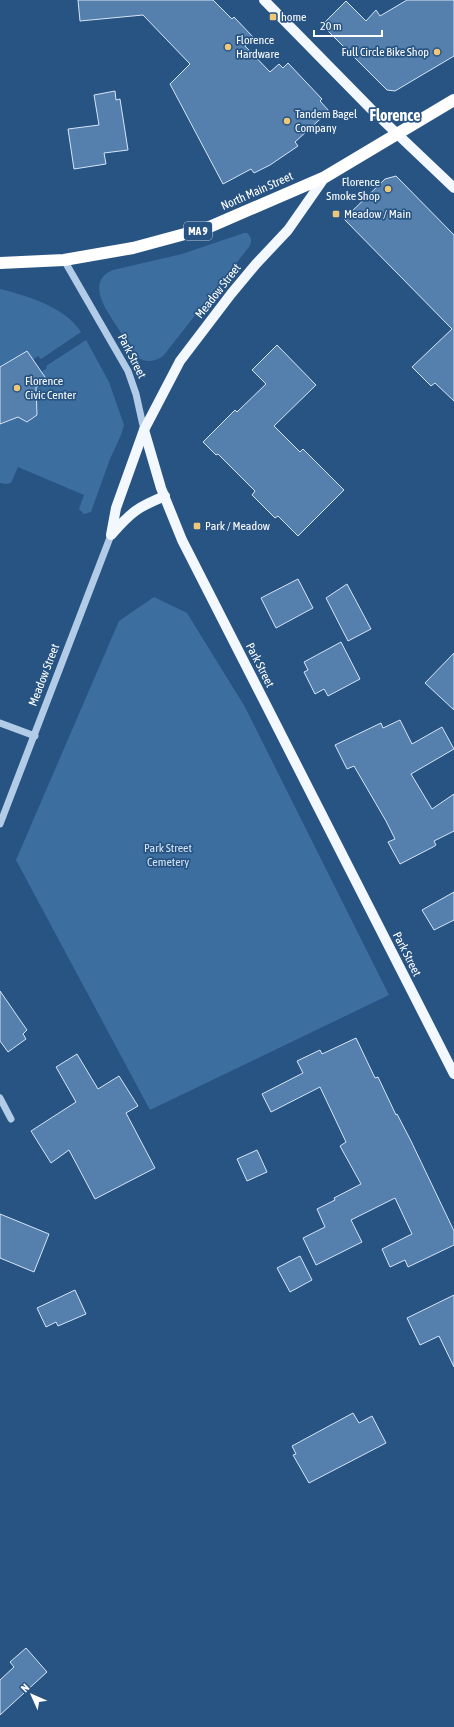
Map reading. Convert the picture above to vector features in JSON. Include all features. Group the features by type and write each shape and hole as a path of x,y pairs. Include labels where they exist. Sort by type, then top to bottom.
{"highway":[{"name":"MA 9","path":"398,134 454,100"},
{"name":"North Main Street","path":"0,263 64,260 132,248 207,228 324,177 398,134"}],"main road":[{"path":"264,0 371,109 454,188"},
{"name":"Meadow Street","path":"111,535 116,508 144,430 180,362 236,288 288,230 324,177"},
{"name":"Park Street","path":"144,430 165,496 182,540 454,1074"},
{"path":"111,535 128,516 137,509 165,496"}],"street":[{"name":"Park Street","path":"64,260 128,371 136,394 144,430"},
{"name":"Meadow Street","path":"0,824 111,535"},
{"path":"0,723 35,736"},
{"path":"0,1098 11,1119"}],"green space":[{"path":"247,233 251,238 249,247 163,356 156,360 150,361 137,357 104,306 99,289 100,282 104,275 113,270 182,254"},
{"path":"0,289 34,299 56,309 74,323 81,332 41,359 38,356 33,360 26,351 0,367"},
{"path":"86,340 109,382 124,425 91,512 84,514 79,509 84,495 18,467 11,483 0,483 0,424 18,417 27,422 37,415 37,404 23,395 46,381 41,372 47,368 46,366"},
{"name":"Park Street Cemetery","path":"154,597 187,613 245,707 389,995 150,1110 16,860 119,621"}],"building":[{"path":"78,0 213,0 232,19 234,17 253,37 245,46 270,72 279,64 283,68 288,63 322,99 320,101 329,111 295,142 298,146 270,165 254,173 251,169 223,184 170,84 190,64 143,15 80,21"},
{"path":"407,0 454,0 454,56 395,91 387,90 322,25 346,1 366,21 376,10 380,16"},
{"path":"115,91 116,100 120,99 128,150 104,153 106,164 74,169 68,129 99,125 94,95"},
{"path":"396,176 454,235 454,401 435,383 431,386 412,367 452,329 344,219 385,179"},
{"path":"277,345 316,385 274,426 300,452 303,449 344,490 298,536 278,516 275,518 252,495 255,491 218,454 216,455 203,442 235,410 237,412 266,384 252,370"},
{"name":"Florence Civic Center","path":"27,351 47,380 36,387 37,415 27,422 18,417 0,424 0,367"},
{"path":"298,579 313,608 276,628 261,598"},
{"path":"347,584 371,629 348,641 326,598"},
{"path":"341,642 360,679 328,696 324,689 315,694 304,672 308,670 304,662"},
{"path":"454,653 454,710 425,683"},
{"path":"400,720 412,744 442,727 454,749 411,774 432,809 454,794 454,831 434,841 436,845 433,847 400,864 388,842 395,839 386,821 354,766 347,769 335,745 381,723 383,728"},
{"path":"454,892 454,920 434,930 422,910"},
{"path":"0,991 27,1030 23,1034 26,1039 8,1052 0,1041"},
{"path":"356,1038 375,1078 378,1077 396,1115 397,1114 411,1141 454,1231 454,1245 408,1267 405,1260 390,1267 382,1249 412,1234 395,1198 351,1220 362,1242 316,1265 303,1238 325,1227 317,1209 361,1184 340,1146 346,1142 320,1087 271,1112 262,1094 303,1073 297,1061 320,1050 322,1054"},
{"path":"77,1054 98,1089 119,1076 138,1106 126,1113 155,1168 95,1199 69,1150 51,1163 31,1131 76,1102 56,1067"},
{"path":"257,1150 267,1172 247,1181 237,1159"},
{"path":"0,1214 49,1234 34,1272 0,1258"},
{"path":"300,1256 312,1280 290,1292 277,1268"},
{"path":"75,1290 86,1314 58,1326 56,1322 46,1327 37,1308"},
{"path":"454,1295 454,1367 439,1336 420,1345 407,1318"},
{"path":"353,1413 359,1423 372,1416 386,1443 309,1483 293,1455 296,1454 292,1446"},
{"path":"26,1648 47,1672 0,1715 0,1680 14,1667 10,1662"}],"place":[{"name":"home","path":"273,17"},
{"name":"Florence Hardware","path":"228,47"},
{"name":"Full Circle Bike Shop","path":"437,52"},
{"name":"Tandem Bagel Company","path":"287,121"},
{"name":"Florence Smoke Shop","path":"388,189"},
{"name":"Meadow / Main","path":"336,214"},
{"name":"Florence Civic Center","path":"17,388"},
{"name":"Park / Meadow","path":"197,526"}],"district":[{"name":"Florence","path":"395,115"}]}
